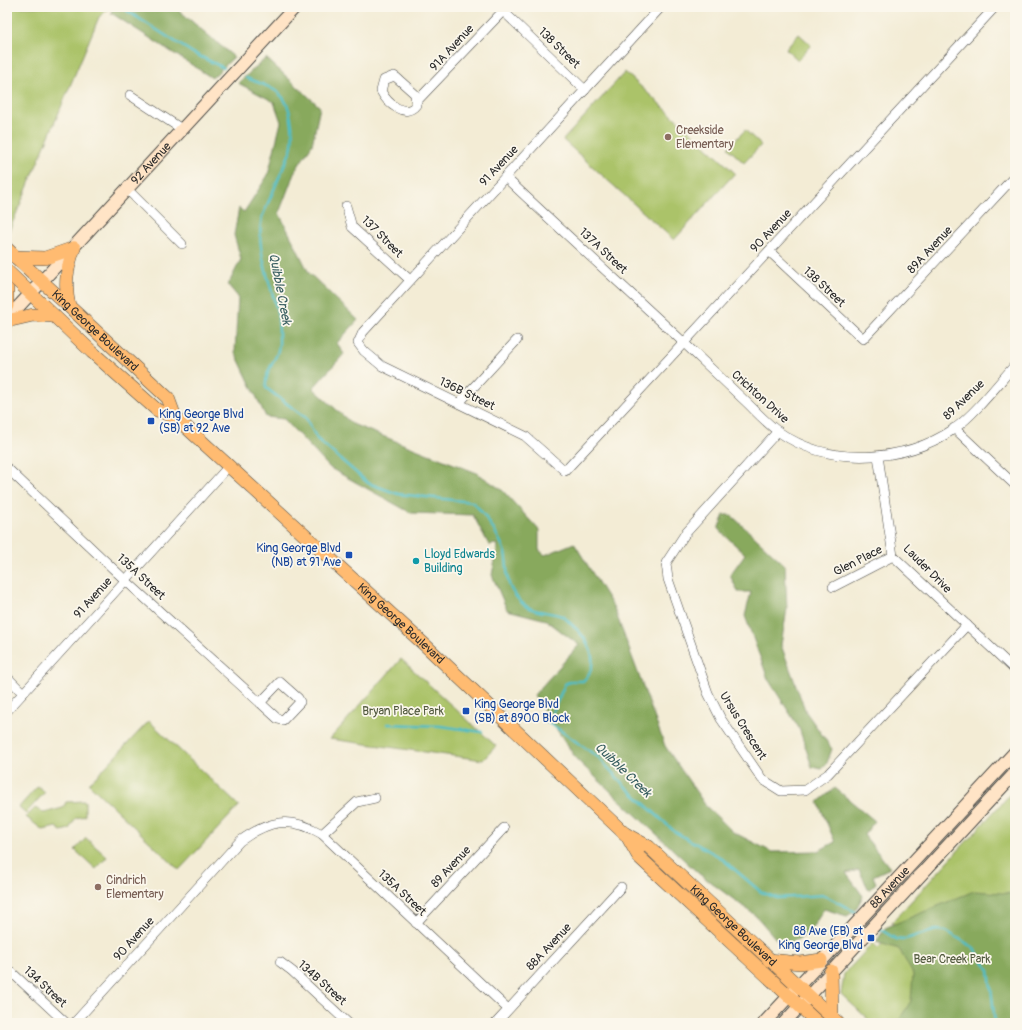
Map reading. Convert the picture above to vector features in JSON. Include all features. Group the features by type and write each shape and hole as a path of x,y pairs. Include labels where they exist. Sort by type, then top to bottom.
{"main road":[{"name":"92 Avenue","path":"7,320 295,7"},
{"path":"11,253 45,258 74,248"},
{"path":"69,306 66,289 66,272 74,248"},
{"name":"King George Boulevard","path":"11,253 168,398 175,417"},
{"name":"King George Boulevard","path":"7,271 157,410 175,417 432,652 625,834 649,847 835,1020"},
{"path":"7,289 7,306"},
{"path":"7,320 33,316 54,316"},
{"name":"88 Avenue","path":"764,1023 1015,752"},
{"name":"88 Avenue","path":"784,1023 1015,773"},
{"name":"King George Boulevard","path":"625,834 639,857 818,1023"},
{"path":"769,960 800,963 821,960"},
{"path":"831,971 835,1020"}],"street":[{"name":"91 Avenue","path":"358,343 363,332 661,7"},
{"name":"90 Avenue","path":"564,471 995,7"},
{"name":"138 Street","path":"501,9 585,90"},
{"name":"91A Avenue","path":"417,101 501,9"},
{"path":"130,95 183,130"},
{"name":"89A Avenue","path":"863,339 1015,176"},
{"name":"137A Street","path":"505,177 684,343"},
{"path":"128,190 182,244"},
{"name":"137 Street","path":"346,206 352,227 410,280"},
{"name":"138 Street","path":"769,251 863,339"},
{"path":"459,403 517,340"},
{"name":"136B Street","path":"358,343 364,351 382,366 525,436 564,471"},
{"name":"Crichton Drive","path":"684,343 778,431 804,446 827,453 848,456 878,456"},
{"name":"89 Avenue","path":"878,456 903,452 930,441 954,428 1015,365"},
{"path":"954,428 1015,486"},
{"name":"Ursus Crescent","path":"778,431 685,534 666,563 668,579 708,693 721,719 762,779 781,791 804,790 828,774 967,625"},
{"name":"Lauder Drive","path":"878,456 893,556 1015,670"},
{"name":"91 Avenue","path":"7,711 229,466"},
{"name":"135A Street","path":"7,468 125,580 260,703"},
{"name":"Glen Place","path":"833,587 893,556"},
{"path":"7,677 23,692"},
{"path":"322,834 357,802 375,798"},
{"name":"135A Street","path":"266,825 279,822 293,823 308,826 322,834 508,1009"},
{"name":"90 Avenue","path":"74,1023 240,841 266,825"},
{"name":"89 Avenue","path":"416,923 504,828"},
{"name":"88A Avenue","path":"496,1023 621,886"},
{"name":"134B Street","path":"280,962 292,971 348,1023"},
{"name":"134 Street","path":"7,968 66,1023"}],"green space":[{"path":"7,7 110,7 99,17 9,231 7,230"},
{"path":"113,7 175,7 234,57 212,78 111,13"},
{"path":"799,34 811,45 798,60 786,49"},
{"path":"266,58 320,107 312,145 295,171 279,213 309,273 358,320 337,343 344,354 313,388 352,424 477,473 502,490 539,530 539,550 545,555 574,543 614,608 665,746 706,806 733,832 772,852 818,851 835,842 818,802 835,788 875,821 864,835 890,868 873,876 876,883 869,890 859,870 846,873 863,896 855,911 847,916 824,909 809,933 783,947 756,916 698,873 577,760 534,695 579,645 546,620 507,610 492,575 498,544 489,545 473,515 411,513 330,468 284,419 266,417 235,352 238,297 228,285 241,259 234,235 239,208 244,212 268,175 281,122 274,102 238,83"},
{"path":"625,72 735,173 674,240 563,140"},
{"path":"745,130 761,145 744,163 728,148"},
{"path":"724,515 731,515 785,565 787,609 781,645 806,712 832,749 827,763 821,769 812,767 799,728 768,679 745,616 751,592 738,592 730,575 745,554 718,529"},
{"name":"Bryan Place Park","path":"401,659 496,746 483,760 330,739"},
{"path":"149,721 239,806 179,870 89,784"},
{"path":"38,786 45,792 26,813 19,807"},
{"name":"Bear Creek Park","path":"1015,789 1015,1023 872,1023 841,994 844,974 873,943 878,948 897,928 892,922"},
{"path":"85,801 85,816 76,818 69,829 61,831 56,827 43,830 26,817 35,808 44,813 63,808 66,802"},
{"path":"86,838 107,857 96,869 75,850"},
{"path":"974,891 1015,894 1015,941 1013,948 1015,953 1015,1023 897,1023 911,1001 913,974 899,949 876,942 885,928"}],"waterway":[{"name":"Quibble Creek","path":"121,7 193,53 224,68"},
{"name":"Quibble Creek","path":"246,78 270,87 281,96 289,109 293,131 291,150 262,217 260,229 260,241 264,264 277,311 279,329 278,352 267,374 266,388 306,418 317,439 368,483 398,494 472,502 481,511 503,548 509,584 516,596 522,603 531,609 557,614 564,617 577,629 587,643 590,651 592,666 589,674 583,681 572,681 565,684 550,718 551,724 598,757 625,786 675,832 720,857 761,892 777,898 824,895 859,914"},
{"name":"Quibble Creek","path":"544,722 550,722"},
{"path":"388,724 441,726 482,732"},
{"name":"Quibble Creek","path":"878,928 896,939 902,940 936,930 946,931 973,947 989,970 995,1023"}],"place":[{"name":"Creekside Elementary","path":"668,137"},
{"name":"King George Blvd (SB) at 92 Ave","path":"151,421"},
{"name":"King George Blvd (NB) at 91 Ave","path":"349,555"},
{"name":"Lloyd Edwards Building","path":"416,561"},
{"name":"King George Blvd (SB) at 8900 Block","path":"466,711"},
{"name":"Cindrich Elementary","path":"98,887"},
{"name":"88 Ave (EB) at King George Blvd","path":"871,938"}]}
